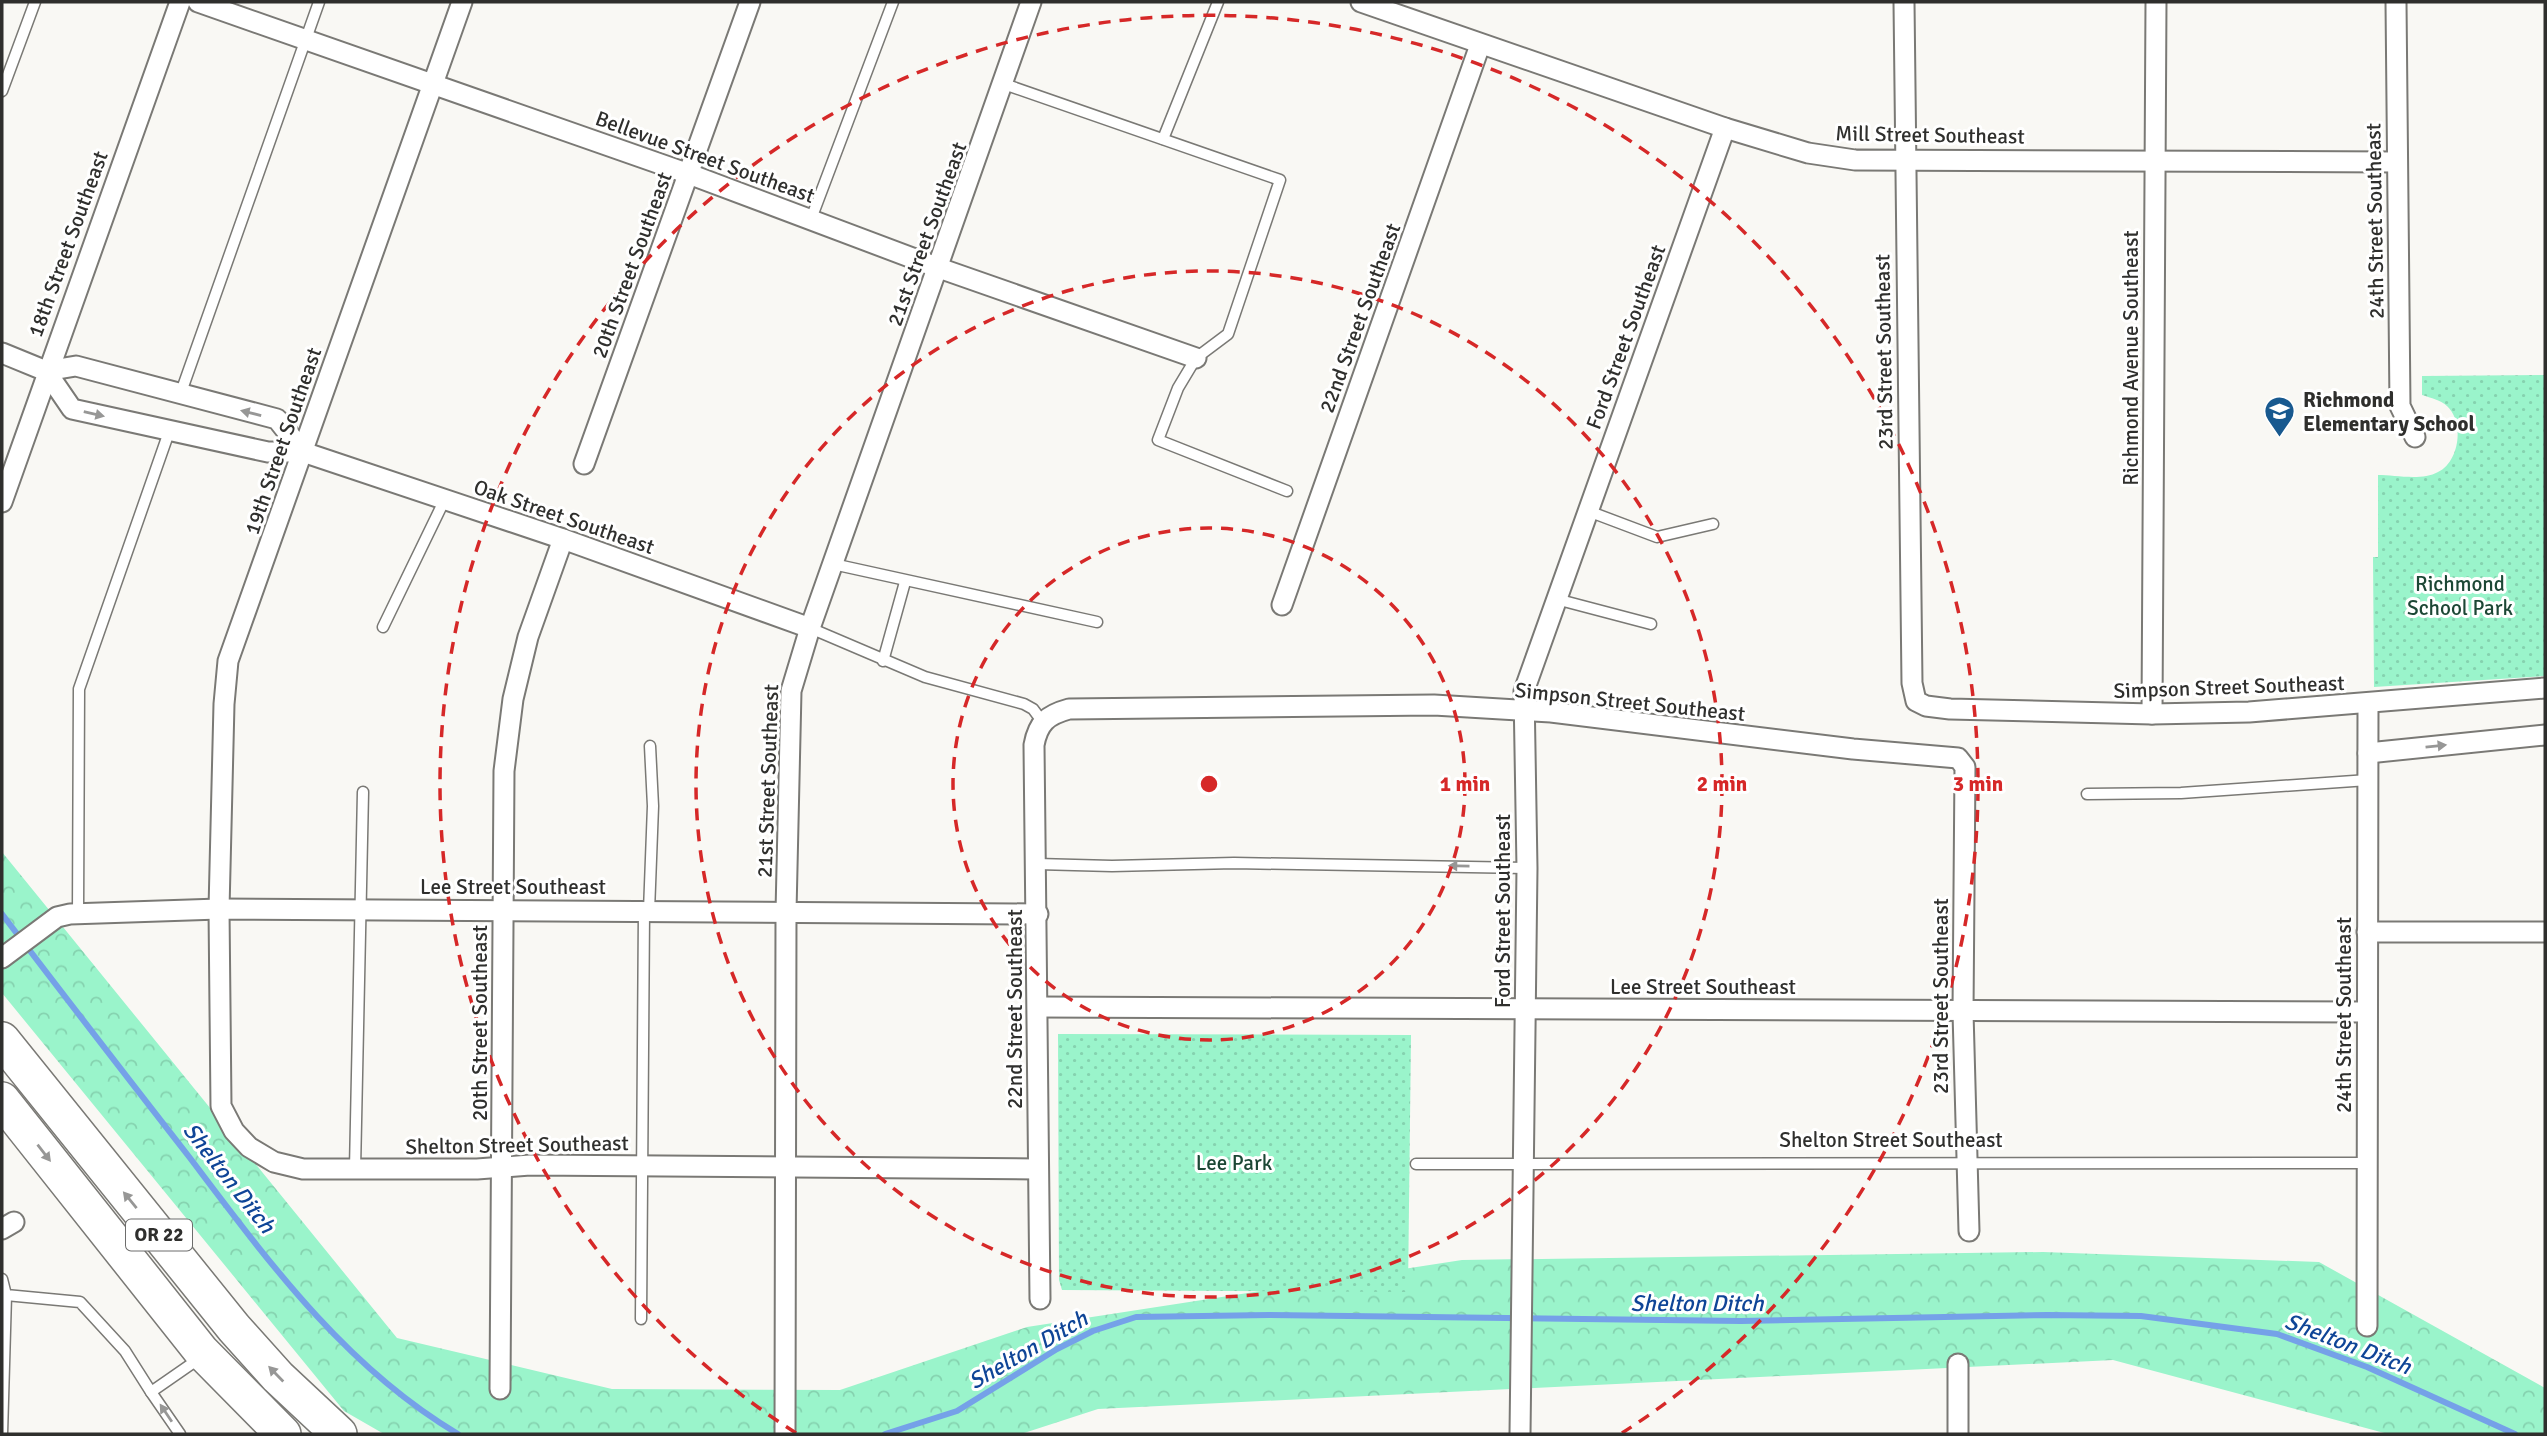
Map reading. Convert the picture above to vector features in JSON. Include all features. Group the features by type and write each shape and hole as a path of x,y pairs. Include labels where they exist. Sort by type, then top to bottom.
{"highway":[{"name":"OR 22","path":"2,1040 234,1328 278,1377 339,1434"},
{"name":"OR 22","path":"2,1100 204,1355 283,1434"}],"street":[{"name":"18th Street Southeast","path":"2,502 46,371 180,2"},
{"name":"Bellevue Street Southeast","path":"198,2 689,174 939,268 1196,358"},
{"name":"19th Street Southeast","path":"219,909 224,704 229,661 462,2"},
{"name":"20th Street Southeast","path":"584,464 751,2"},
{"name":"21st Street Southeast","path":"785,1434 786,912 791,691 810,628 1031,2"},
{"name":"Mill Street Southeast","path":"1361,2 1406,9 1480,46 1808,153 1855,160 2397,162"},
{"name":"23rd Street Southeast","path":"1903,2 1912,683 1916,701"},
{"name":"Richmond Avenue Southeast","path":"2152,715 2155,2"},
{"name":"24th Street Southeast","path":"2396,2 2400,406 2415,437"},
{"name":"22nd Street Southeast","path":"1282,605 1480,46"},
{"name":"Ford Street Southeast","path":"1520,1434 1527,868 1524,691 1528,673 1726,128"},
{"path":"2,353 46,371 76,366 277,419 303,452"},
{"name":"Oak Street Southeast","path":"46,371 72,409 268,452 303,452 563,539 810,628"},
{"name":"20th Street Southeast","path":"500,1389 503,771 513,699 528,637 563,539"},
{"name":"Simpson Street Southeast","path":"1916,701 1926,706 1950,709 2152,715 2368,705 2545,688"},
{"name":"Simpson Street Southeast","path":"1042,721 1054,713 1069,709 1417,705 1551,712 1853,749 1951,757 1963,761"},
{"name":"24th Street Southeast","path":"2367,1326 2368,705"},
{"name":"22nd Street Southeast","path":"1040,1299 1037,1169 1038,914 1034,745 1042,721"},
{"path":"2368,753 2545,735"},
{"name":"23rd Street Southeast","path":"1963,761 1962,1012 1969,1231"},
{"name":"Lee Street Southeast","path":"2,958 57,918 78,914 219,909 1038,914"},
{"name":"Shelton Street Southeast","path":"219,909 221,1106 234,1131 249,1147 274,1162 303,1169 477,1169 502,1165 1037,1169"},
{"path":"2367,932 2545,932"},
{"name":"Lee Street Southeast","path":"1039,1007 2367,1012"},
{"path":"1958,1364 1958,1434"}],"lane":[{"path":"2,91 35,2"},
{"path":"180,395 319,2"},
{"path":"811,219 893,2"},
{"path":"1163,139 1219,2"},
{"path":"1004,84 1280,180 1228,334 1196,358 1178,388 1158,440 1287,491"},
{"path":"78,914 79,689 169,432"},
{"path":"383,627 444,499"},
{"path":"1588,510 1657,537 1713,524"},
{"path":"833,564 905,582 1097,622"},
{"path":"883,661 905,582"},
{"path":"1555,599 1651,624"},
{"path":"810,628 883,661 967,690 1024,704 1033,709 1042,721"},
{"path":"641,1319 646,911 653,806 650,746"},
{"path":"2087,794 2181,793 2368,780"},
{"path":"355,1169 363,792"},
{"path":"1037,864 1527,868"},
{"name":"Shelton Street Southeast","path":"1416,1164 2366,1163"},
{"path":"2,1279 2,1434"},
{"path":"4,1295 80,1302 125,1351 180,1434"},
{"path":"151,1392 204,1355"}],"green space":[{"name":"Richmond School Park","path":"2545,375 2545,676 2374,687 2373,557 2378,557 2378,475 2432,475 2451,460 2457,442 2458,432 2453,413 2442,402 2422,395 2422,376"},
{"path":"2,852 397,1338 612,1389 840,1390 1027,1327 1462,1260 2043,1252 2319,1262 2545,1388 2545,1434 2388,1434 2113,1360 1098,1409 1021,1434 384,1434 344,1411 2,993"},
{"name":"Lee Park","path":"1058,1034 1411,1035 1408,1292 1062,1290 1059,1280"}],"waterway":[{"name":"Shelton Ditch","path":"2,914 249,1235 311,1310 379,1377 458,1434"},
{"name":"Shelton Ditch","path":"885,1434 957,1411 1057,1349 1093,1331 1136,1317 1269,1315 1741,1321 2047,1315 2141,1316 2277,1334 2367,1367 2515,1434"}],"place":[{"name":"Richmond Elementary School","path":"2280,439"}]}
